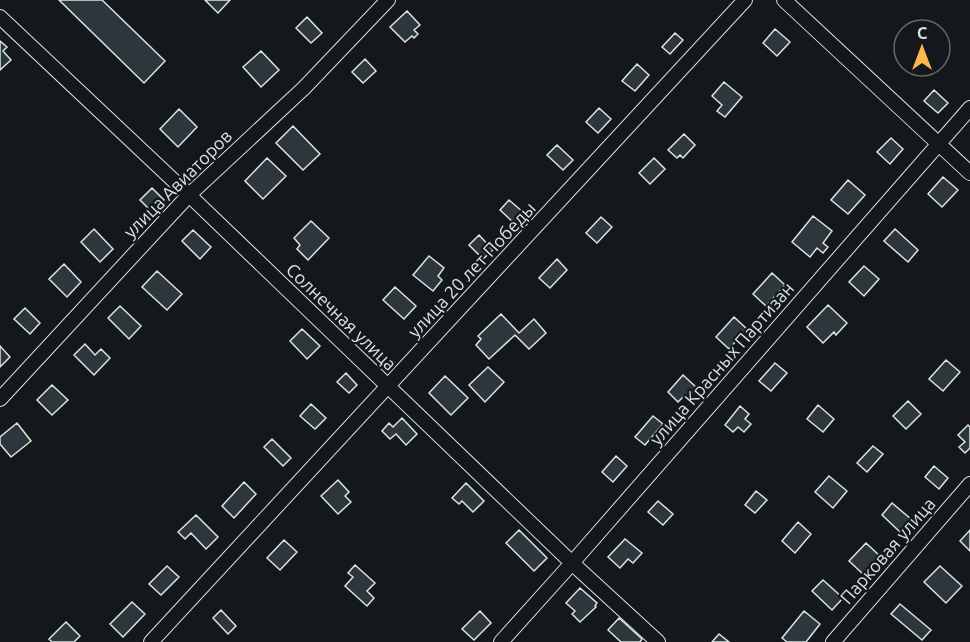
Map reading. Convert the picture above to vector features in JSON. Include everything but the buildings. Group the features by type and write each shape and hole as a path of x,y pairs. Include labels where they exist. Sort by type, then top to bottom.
{"street":[{"name":"улица Авиаторов","path":"0,399 189,195 304,88 388,0"},
{"name":"улица 20 лет Победы","path":"151,642 745,0"},
{"path":"784,0 970,173"},
{"name":"Солнечная улица","path":"0,17 572,563 658,642"},
{"name":"улица Красных Партизан","path":"501,642 970,108"},
{"name":"Парковая улица","path":"832,642 970,484"}]}
